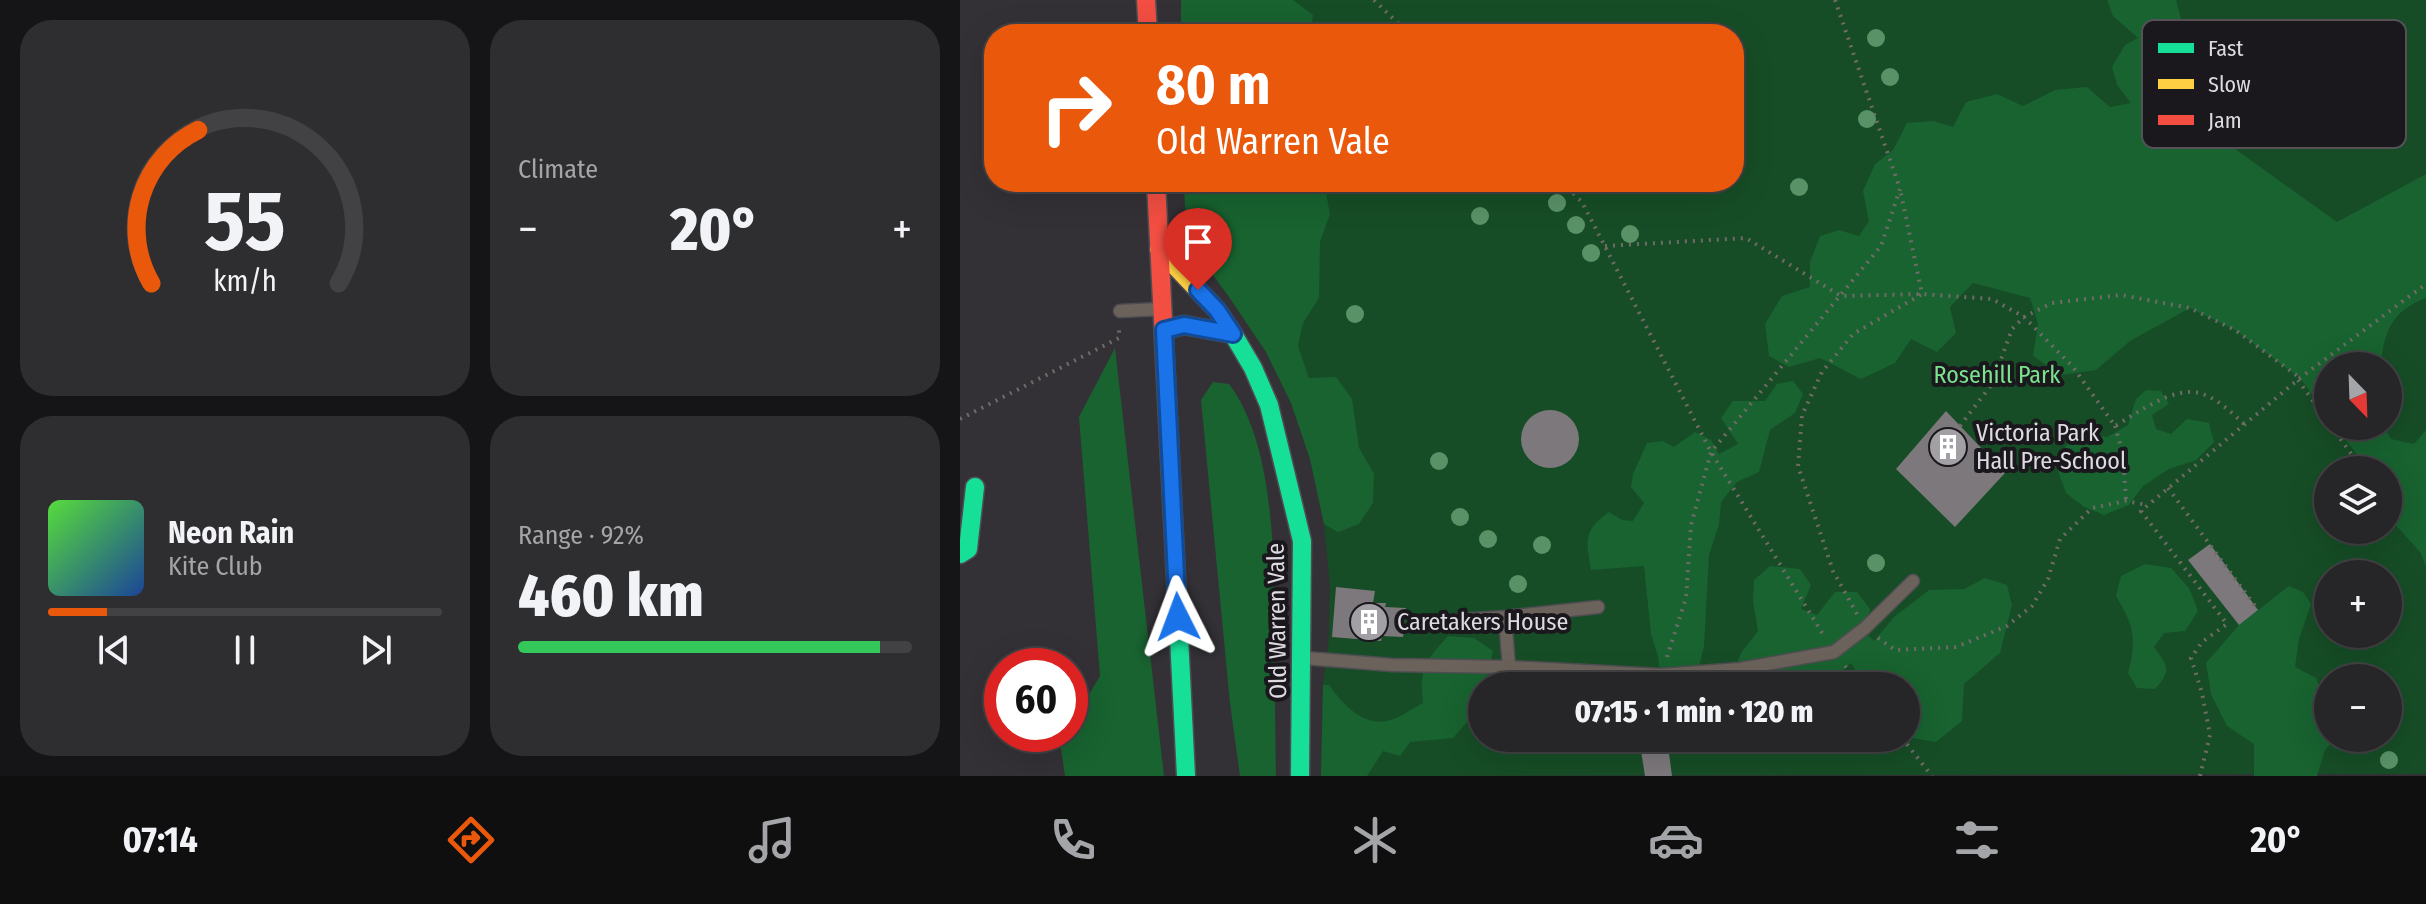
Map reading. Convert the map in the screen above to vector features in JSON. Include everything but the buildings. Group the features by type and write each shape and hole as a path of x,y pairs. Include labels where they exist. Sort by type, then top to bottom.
{"street":[{"path":"1146,0 1147,24"},
{"path":"1156,192 1186,776"},
{"name":"Old Warren Vale","path":"1159,249 1217,310 1253,368 1269,405 1302,541 1300,776"},
{"path":"1164,330 1184,325 1233,334"},
{"path":"960,554 968,549 975,487"}],"lane":[{"path":"1120,311 1163,308"},
{"path":"1700,672 1740,669 1834,652 1865,628 1913,581"},
{"path":"1433,622 1598,607"},
{"path":"1505,617 1509,667"},
{"path":"1303,658 1392,665 1604,672"}],"path":[{"path":"1374,0 1399,24"},
{"path":"1835,0 1900,189 1922,294"},
{"path":"1662,672 1686,598 1691,525 1711,452 1881,246 1900,189"},
{"path":"1572,192 1582,202 1711,452 1834,652 1850,672"},
{"path":"1605,246 1746,238 1841,296 1922,294 1992,299 2024,317 2073,367 2115,426 2123,454 2126,501"},
{"path":"2200,776 2210,735 2191,658 2202,642 2227,624 2141,511 2299,379 2426,284"},
{"path":"1922,294 1853,334 1822,372 1802,415 1798,466 1833,571 1865,628 1895,650 1956,647 2007,626 2032,606 2048,579 2060,539 2092,508 2126,501 2147,505"},
{"path":"1960,426 1992,384 2012,329 2024,317 2052,303 2121,295 2190,308 2235,330 2299,379 2314,401"},
{"path":"960,419 1119,338 1120,311"},
{"path":"2115,426 2166,395 2201,393 2224,406 2244,424"},
{"path":"2168,488 2258,610"},
{"path":"1913,752 1932,776"}],"green space":[{"name":"Rosehill Park","path":"1181,0 2426,0 2426,774 1321,776 1330,586 1324,524 1310,459 1291,403 1266,352 1192,247 1186,230 1184,192 1744,192 1744,24 1181,24"},
{"path":"1181,0 1293,0 1313,15 1312,24 1181,24"},
{"path":"2107,0 2176,0 2181,20 2142,20 2142,148 2234,148 2337,222 2426,174 2426,298 2398,315 2388,330 2383,352 2314,352 2314,397 2300,378 2235,330 2190,308 2130,341 2096,370 2061,375 2033,356 2038,324 2030,298 1973,283 1950,307 1956,333 1937,352 1911,339 1895,363 1861,379 1820,358 1789,367 1769,356 1765,324 1782,296 1810,287 1810,262 1820,236 1839,230 1859,236 1869,221 1863,191 1875,164 1893,150 1907,123 1934,121 1953,127 1966,102 1997,94 2023,106 2055,90 2087,87 2110,107 2131,103 2117,85 2112,67 2125,45 2138,38 2113,16"},
{"path":"1184,192 1326,192 1330,214 1320,242 1319,298 1303,323 1298,346 1309,378 1336,377 1352,399 1359,448 1374,474 1373,503 1359,524 1338,532 1324,524 1310,459 1291,403 1266,352 1192,247 1186,230"},
{"path":"1115,348 1164,776 1065,776 1061,752 1088,752 1088,696 1100,676 1079,417"},
{"path":"1793,381 1803,394 1795,413 1770,430 1759,472 1737,482 1721,502 1719,524 1709,555 1704,646 1698,672 1660,672 1651,634 1644,566 1591,570 1588,537 1609,512 1622,520 1633,521 1644,503 1631,487 1633,474 1647,443 1663,441 1674,447 1695,432 1711,440 1719,454 1738,444 1721,418 1733,401 1765,401 1777,384"},
{"path":"1213,382 1229,384 1244,410 1256,439 1264,472 1274,577 1276,776 1240,776 1230,703 1201,400"},
{"path":"2146,390 2161,391 2169,404 2152,415 2156,429 2171,434 2187,419 2209,423 2214,442 2196,460 2169,469 2143,486 2129,505 2104,515 2084,507 2066,493 2057,468 2066,445 2089,435 2107,437 2128,425 2136,399"},
{"path":"2426,430 2426,566 2420,552 2402,532 2402,456 2358,456 2346,440 2396,440 2414,444"},
{"path":"2145,564 2171,568 2189,588 2198,611 2185,631 2164,633 2154,647 2166,668 2164,678 2155,689 2137,688 2128,673 2132,633 2116,596 2121,576"},
{"path":"1770,566 1800,569 1811,585 1801,609 1817,615 1835,592 1857,592 1870,609 1867,634 1874,641 1894,617 1929,590 1964,589 1985,578 2007,585 2012,605 2000,653 1964,684 1962,721 1936,742 1920,739 1920,672 1857,672 1851,663 1841,672 1734,672 1741,653 1758,631 1753,601 1754,580"},
{"path":"2289,586 2303,592 2311,604 2299,639 2295,667 2314,677 2314,752 2324,752 2317,776 2254,776 2254,744 2227,726 2211,694 2206,663 2239,625"},
{"path":"1448,636 1474,638 1493,651 1488,672 1468,672 1468,720 1453,738 1410,742 1400,756 1383,751 1367,776 1321,776 1323,685 1329,685 1346,706 1361,717 1378,722 1392,720 1423,703 1423,673 1434,652"}],"traffic: fast":[{"path":"1164,330 1184,325 1233,334 1253,368 1269,405 1302,541 1300,776"},
{"path":"960,554 968,549 975,487"},
{"path":"1178,617 1186,776"}],"traffic: slow":[{"path":"1159,249 1217,310 1233,334"}],"traffic: jam":[{"path":"1146,0 1147,24"},
{"path":"1157,192 1178,617"}],"place":[{"name":"Victoria Park Hall Pre-School","path":"1948,447"},
{"name":"Caretakers House","path":"1369,622"}],"route":[{"path":"1178,617 1164,330 1184,325 1233,334 1217,310 1198,290"}]}
